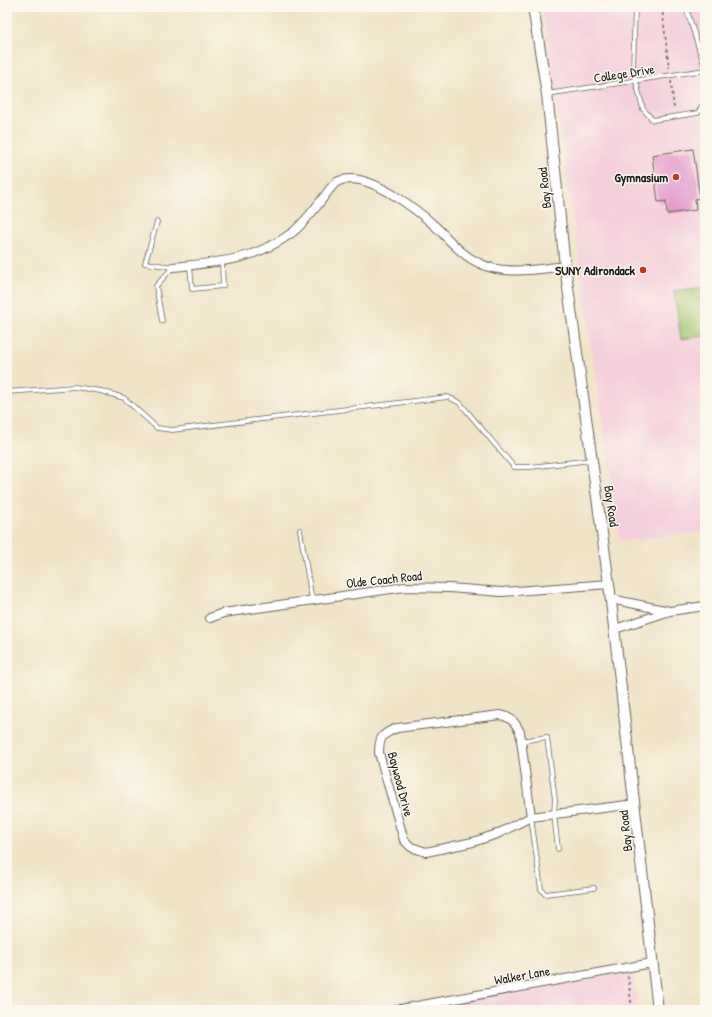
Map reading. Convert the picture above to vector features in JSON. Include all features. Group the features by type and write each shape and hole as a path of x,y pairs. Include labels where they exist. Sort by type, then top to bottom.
{"street":[{"name":"Bay Road","path":"534,7 547,94 566,266 615,629 658,1010"},
{"path":"173,267 222,262 239,259 260,252 294,231 308,217 336,183 344,179 363,181 402,200 434,226 462,253 479,264 496,269 514,270 535,270 566,266"},
{"name":"Olde Coach Road","path":"210,618 223,612 404,587 449,588 502,592 609,584"},
{"path":"611,600 670,611"},
{"path":"615,629 670,611 705,606"},
{"name":"Baywood Drive","path":"532,817 520,732 516,723 508,717 500,715 397,728 387,732 381,737 379,743 379,753 404,840 411,847 426,852 473,842 497,834 532,817 635,804"},
{"name":"Walker Lane","path":"395,1010 652,963"}],"lane":[{"path":"635,7 633,70 643,109 653,120 698,113 705,101"},
{"path":"686,7 705,69"},
{"name":"College Drive","path":"547,94 705,69"},
{"path":"157,222 146,262 173,267"},
{"path":"190,266 192,289 223,286 222,262"},
{"path":"162,321 156,286 173,267"},
{"path":"7,392 75,387 101,391 124,398 157,428 172,430 448,398 460,403 514,468 530,468 592,460"},
{"path":"300,530 312,600"},
{"path":"521,741 547,737 555,800 554,814 558,849"},
{"path":"532,817 541,889 545,894 594,888"}],"path":[{"path":"662,7 670,70"},
{"path":"700,7 705,25"},
{"path":"671,80 675,117"},
{"path":"627,968 632,1010"}],"shaded area":[{"name":"SUNY Adirondack","path":"542,7 705,7 705,532 620,541"},
{"path":"633,971 638,1010 402,1010"}],"green space":[{"path":"705,287 705,336 681,339 674,291"}],"building":[{"name":"Gymnasium","path":"693,149 700,198 695,199 696,210 667,214 666,201 658,202 652,155"}],"place":[{"name":"Gymnasium","path":"676,177"},
{"name":"SUNY Adirondack","path":"643,270"}]}
